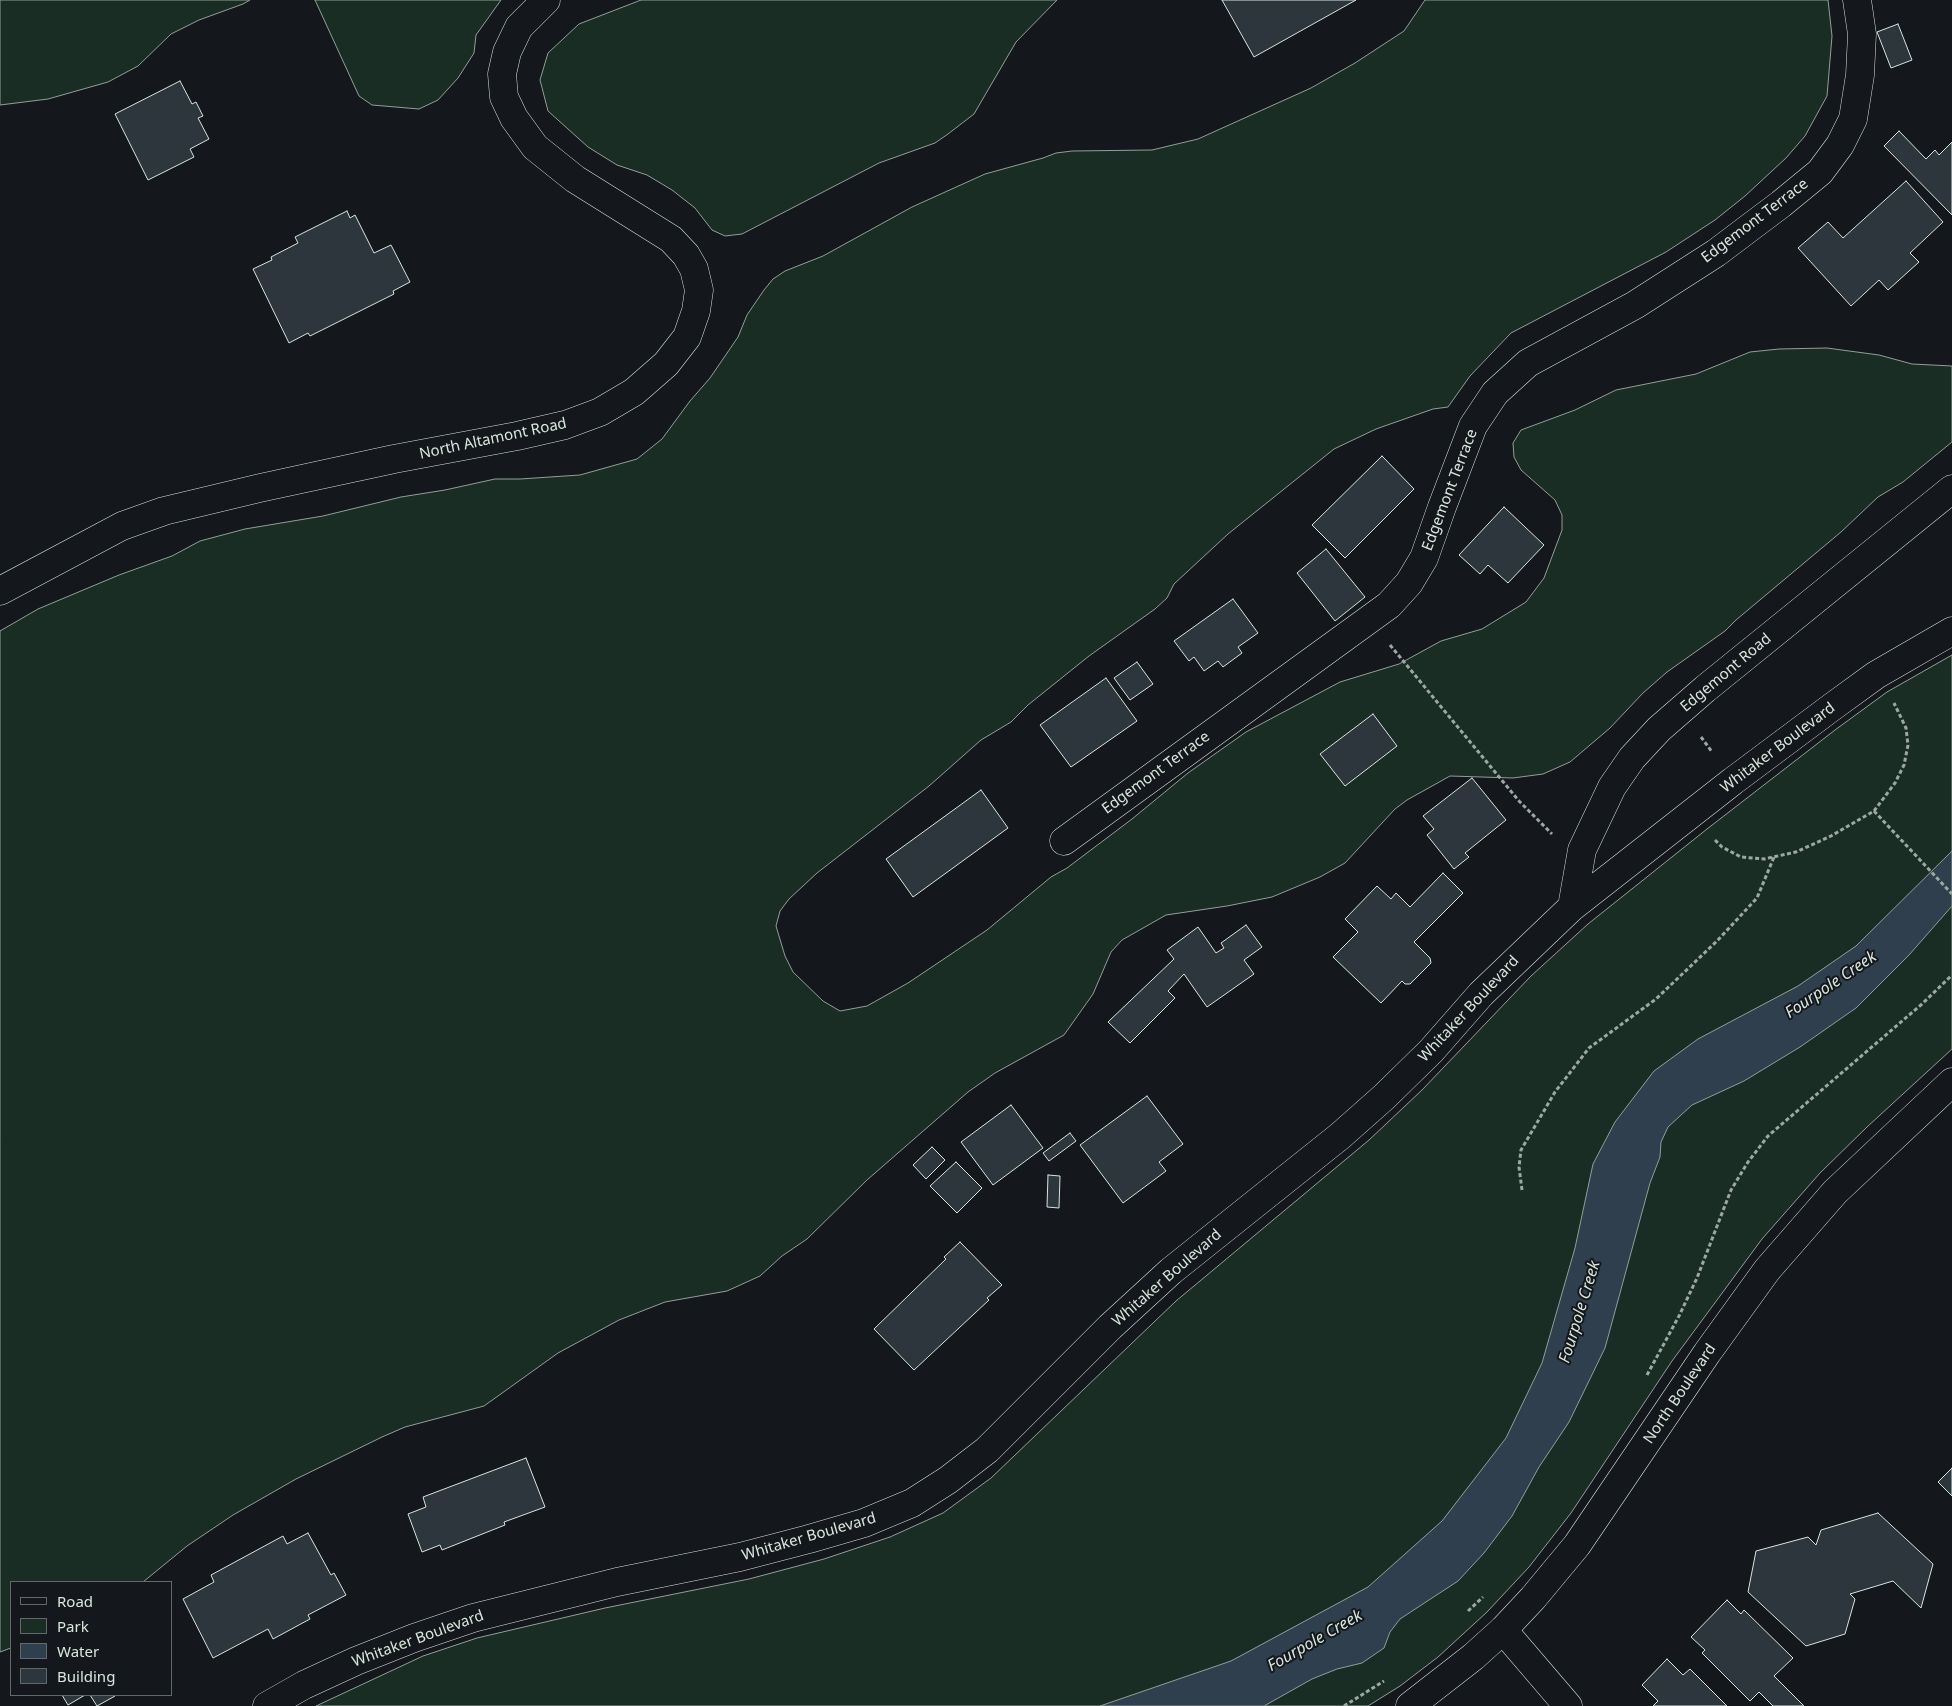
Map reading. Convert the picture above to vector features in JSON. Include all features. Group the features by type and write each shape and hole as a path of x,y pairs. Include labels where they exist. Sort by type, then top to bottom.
{"street":[{"name":"North Altamont Road","path":"0,591 122,526 164,511 394,459 566,425 600,412 634,392 666,364 687,337 696,310 699,290 694,270 686,254 671,238 575,179 535,147 514,118 504,97 502,74 507,52 519,27 546,0"},
{"name":"Edgemont Terrace","path":"1064,840 1389,605 1409,583 1424,558 1473,426 1495,393 1528,363 1635,305 1716,253 1820,172 1840,145 1853,119 1860,75 1862,34 1857,0"},
{"name":"Edgemont Road","path":"1572,907 1582,850 1612,787 1632,758 1659,729 1705,689 1952,489"},
{"name":"Whitaker Boulevard","path":"267,1706 304,1685 356,1660 473,1618 617,1582 740,1557 800,1542 864,1523 912,1503 948,1480 987,1450 1110,1327 1171,1271 1340,1136 1384,1097 1431,1051 1481,994 1572,907 1733,781 1876,675 1952,631"},
{"name":"North Boulevard","path":"1410,1706 1473,1657 1503,1630 1533,1598 1577,1545 1707,1353 1766,1270 1835,1192 1952,1082"},
{"path":"1503,1630 1568,1706"}],"path":[{"path":"1384,637 1519,800 1554,837"},
{"path":"1712,835 1722,847 1740,858 1764,859 1796,852 1831,836 1874,811 1900,774 1908,745 1906,728 1891,698"},
{"path":"1696,730 1716,758"},
{"path":"1874,811 1952,894"},
{"path":"1522,1190 1519,1166 1521,1150 1555,1092 1588,1048 1656,999 1717,941 1757,898 1774,857"},
{"path":"1645,1377 1679,1316 1697,1278 1731,1190 1748,1162 1768,1136 1922,1004 1952,975"},
{"path":"1467,1612 1488,1592"},
{"path":"1344,1706 1389,1677"}],"green space":[{"path":"0,0 250,0 199,20 171,34 138,66 108,82 48,99 0,105"},
{"path":"315,0 501,0 476,35 474,53 458,78 438,100 419,109 372,105 359,96"},
{"path":"641,0 1057,0 1016,42 974,114 948,134 935,143 879,163 742,234 725,236 712,230 695,208 672,190 647,175 617,165 588,147 548,111 540,80 548,53 579,24"},
{"path":"1425,0 1828,0 1832,36 1827,96 1805,136 1786,158 1745,196 1715,220 1666,252 1511,333 1470,376 1448,407 1433,409 1376,429 1334,449 1228,534 1174,584 1167,598 1155,609 1089,656 1028,705 1011,722 981,740 929,786 817,873 789,899 780,911 776,926 785,956 793,972 823,1001 840,1011 867,1006 908,983 987,930 1051,877 1067,868 1132,819 1188,773 1246,732 1340,682 1399,664 1441,641 1482,629 1526,602 1544,578 1562,530 1562,515 1555,500 1521,470 1514,457 1513,443 1521,430 1575,410 1616,390 1696,374 1750,352 1827,348 1879,355 1912,364 1952,366 1952,442 1903,482 1878,497 1841,532 1725,631 1667,672 1643,693 1610,728 1570,762 1543,774 1513,778 1450,776 1407,800 1395,809 1345,863 1320,877 1272,897 1166,915 1122,940 1111,952 1093,994 1064,1035 995,1073 968,1092 867,1180 807,1239 782,1256 760,1276 727,1291 665,1302 619,1320 558,1353 484,1406 405,1427 296,1479 233,1515 187,1546 144,1581 10,1581 10,1648 0,1652 0,631 38,609 119,575 172,556 200,541 245,529 323,516 401,497 495,479 580,475 637,459 662,439 710,378 738,337 747,315 764,290 773,279 785,271 823,256 912,207 985,174 1056,153 1152,150 1198,139 1311,88 1355,63 1404,31"},
{"path":"1952,655 1952,1049 1820,1173 1762,1239 1672,1361 1571,1513 1529,1567 1487,1612 1438,1657 1400,1686 1368,1706 316,1706 423,1656 477,1638 605,1608 749,1579 824,1559 890,1537 943,1513 991,1478 1176,1301 1369,1140 1422,1090 1531,976 1588,924 1835,730 1887,692"}],"water":[{"name":"Fourpole Creek","path":"1952,851 1952,906 1909,955 1856,1008 1800,1047 1744,1081 1692,1105 1668,1127 1661,1142 1660,1157 1650,1183 1605,1348 1569,1422 1539,1467 1512,1516 1484,1553 1458,1581 1400,1619 1390,1632 1384,1648 1362,1663 1337,1669 1312,1679 1264,1706 1100,1706 1231,1661 1368,1587 1442,1521 1506,1438 1542,1363 1575,1248 1593,1164 1615,1122 1654,1071 1698,1039 1798,986 1856,946"}],"building":[{"path":"1222,0 1356,0 1254,57"},
{"path":"1898,24 1912,60 1891,68 1877,32"},
{"path":"180,81 192,104 196,102 203,116 198,118 209,139 190,149 194,157 148,180 115,114"},
{"path":"1899,131 1926,159 1935,150 1939,155 1952,142 1952,215 1884,146"},
{"path":"1906,181 1943,222 1910,253 1919,262 1888,290 1879,280 1851,306 1798,248 1828,222 1843,238"},
{"path":"347,211 350,218 355,215 374,253 391,245 410,282 393,291 394,294 310,336 308,333 289,343 253,269 272,260 271,257 298,243 295,237"},
{"path":"1382,456 1414,489 1345,558 1312,525"},
{"path":"1504,507 1544,545 1508,583 1488,565 1480,574 1459,555"},
{"path":"1326,549 1365,597 1335,621 1297,573"},
{"path":"1233,599 1258,633 1238,647 1242,653 1223,667 1218,661 1204,671 1194,657 1189,661 1174,641"},
{"path":"1137,662 1153,684 1130,700 1114,678"},
{"path":"1106,678 1137,721 1071,767 1040,725"},
{"path":"1373,714 1397,746 1345,786 1320,754"},
{"path":"1472,778 1506,820 1465,853 1469,857 1454,869 1427,835 1434,829 1423,816"},
{"path":"981,790 1008,828 913,897 886,859"},
{"path":"1443,873 1463,893 1414,942 1430,958 1431,963 1410,984 1405,984 1402,981 1381,1003 1333,957 1358,932 1345,919 1377,886 1391,899 1396,893 1410,907"},
{"path":"1246,925 1262,947 1244,960 1254,974 1207,1007 1184,974 1168,991 1175,998 1130,1043 1108,1022 1174,959 1167,950 1198,927 1216,953 1224,948 1221,943"},
{"path":"1147,1096 1183,1144 1159,1162 1166,1171 1123,1203 1080,1145"},
{"path":"1011,1105 1043,1148 993,1185 961,1142"},
{"path":"1070,1133 1076,1141 1049,1161 1043,1153"},
{"path":"932,1147 945,1160 926,1179 913,1165"},
{"path":"956,1162 982,1188 957,1213 930,1186"},
{"path":"1048,1175 1060,1176 1059,1208 1047,1207"},
{"path":"960,1242 1002,1285 987,1298 989,1300 914,1370 874,1329 946,1259 944,1257"},
{"path":"526,1458 545,1507 504,1522 505,1525 442,1550 440,1545 422,1552 408,1514 426,1507 423,1497"},
{"path":"1952,1468 1952,1496 1938,1482"},
{"path":"1878,1513 1933,1564 1921,1608 1893,1581 1850,1594 1855,1599 1845,1634 1806,1646 1748,1592 1756,1551 1808,1537 1816,1545 1821,1530"},
{"path":"308,1533 331,1575 334,1573 346,1595 308,1615 310,1619 273,1639 268,1629 213,1658 183,1599 214,1582 211,1575 283,1536 287,1544"},
{"path":"1727,1600 1741,1614 1744,1610 1793,1658 1774,1676 1804,1706 1773,1706 1759,1692 1750,1701 1702,1653 1705,1650 1691,1637"},
{"path":"1667,1659 1683,1675 1690,1669 1727,1706 1653,1706 1658,1701 1642,1685"},
{"path":"63,1696 83,1696 68,1705"},
{"path":"91,1696 115,1696 97,1706"}]}
